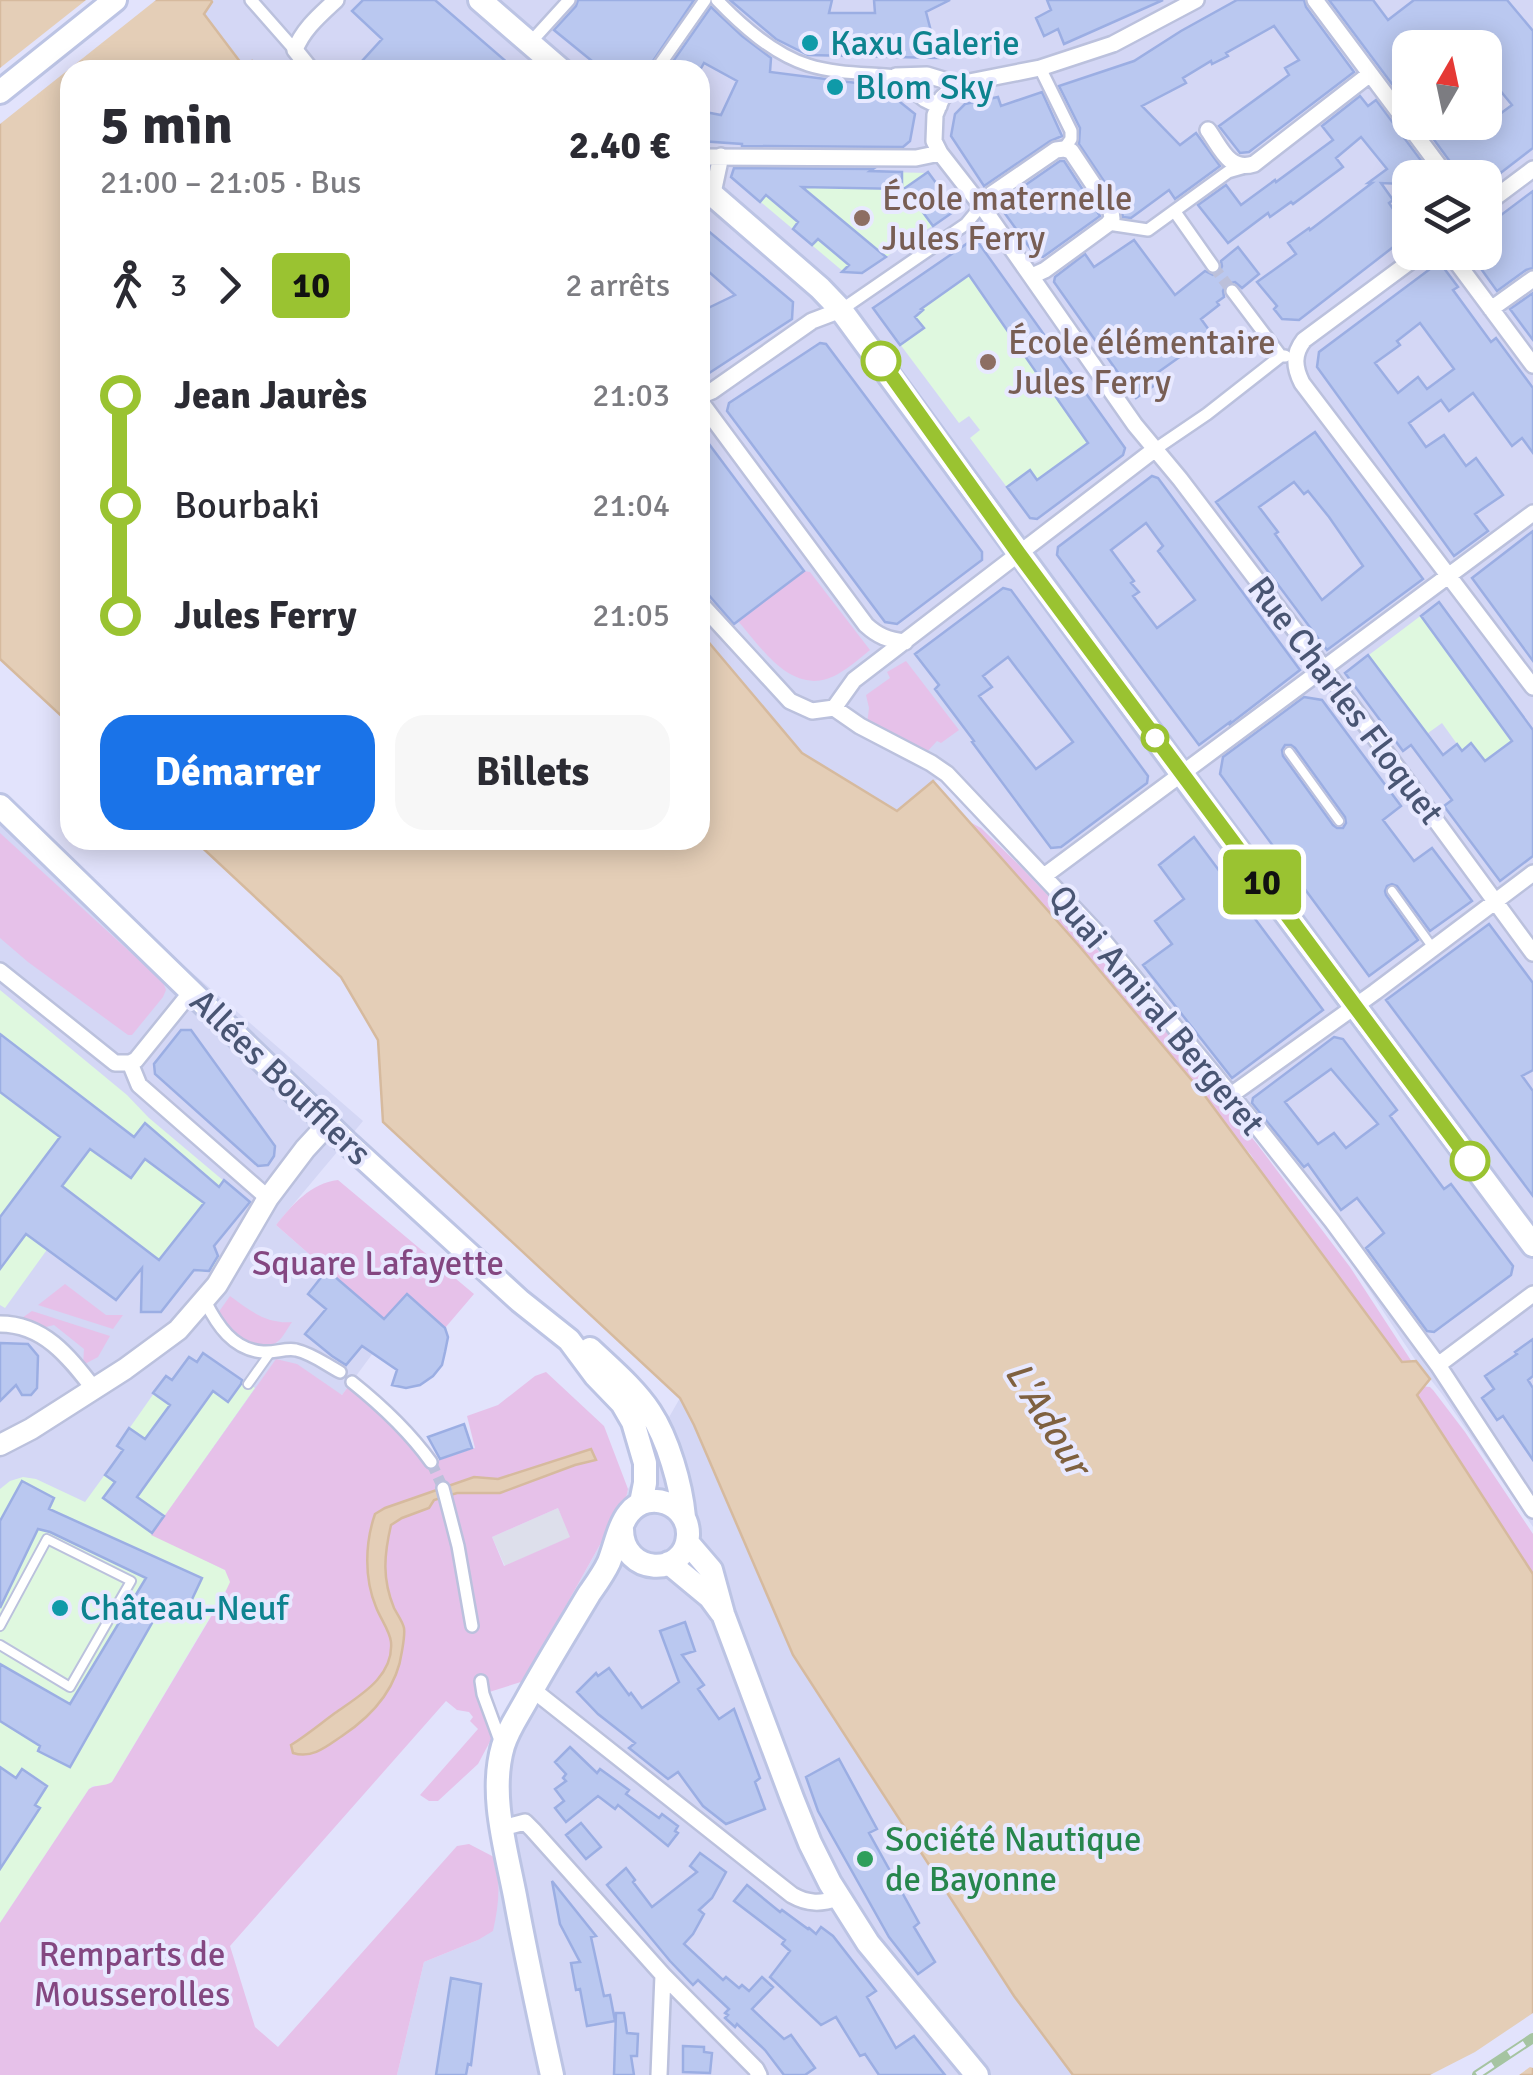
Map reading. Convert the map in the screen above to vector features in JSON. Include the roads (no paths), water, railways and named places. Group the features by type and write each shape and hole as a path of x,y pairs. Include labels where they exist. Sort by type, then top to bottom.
{"main road":[{"path":"0,92 114,0"},
{"path":"480,0 550,60"},
{"path":"710,192 841,310 1533,1245"},
{"name":"Allées Boufflers","path":"0,806 328,1124 569,1340 633,1422 645,1463 641,1504"},
{"name":"Allées Boufflers","path":"569,1340 585,1345 617,1374 650,1413 682,1492 684,1517"},
{"path":"552,2075 502,1828 499,1771 503,1747 546,1664 606,1568 630,1512 650,1500 670,1504 684,1517 687,1542 680,1555 669,1563 606,1568"},
{"path":"622,1529 624,1545 641,1563"},
{"path":"687,1542 711,1570 723,1614 810,1843 838,1898 868,1943 977,2075"},
{"path":"669,1563 710,1597 723,1614"}],"street":[{"path":"252,0 303,60"},
{"path":"295,50 299,39 336,0"},
{"path":"530,44 569,0"},
{"path":"663,60 704,0"},
{"path":"718,0 779,52 808,65 896,76 927,75 960,85"},
{"path":"710,157 916,158 940,153 933,128 940,102 960,85 1040,68 1113,44 1196,0"},
{"path":"1314,0 1434,160"},
{"path":"1040,68 1071,131 1064,148"},
{"path":"1108,224 1148,230 1228,172 1254,164 1370,74"},
{"path":"896,76 925,100 940,102"},
{"path":"1208,130 1234,165 1242,168"},
{"path":"710,392 812,321 841,310 966,224 992,194 1064,148 1071,151 1112,219 1032,276"},
{"name":"Rue Charles Floquet","path":"940,153 1154,450 1191,492 1324,668 1533,953"},
{"path":"710,180 722,156"},
{"path":"1502,192 1533,169"},
{"path":"1175,212 1213,266"},
{"path":"834,708 854,680 1154,450 1287,356 1399,270"},
{"path":"1462,270 1533,365"},
{"path":"1492,310 1533,279"},
{"path":"1232,290 1287,356 1302,382 1533,687"},
{"path":"710,413 866,625 877,635 905,642"},
{"path":"1044,876 1181,774 1266,721 1324,668 1533,514"},
{"name":"Quai Amiral Bergeret","path":"710,615 790,701 812,711 834,708 947,774 1044,876 1117,956 1332,1220 1438,1365 1533,1510"},
{"path":"1230,1095 1533,873"},
{"path":"0,971 115,1063 136,1060 191,992"},
{"path":"130,1063 139,1085 268,1198"},
{"path":"6,1438 94,1388 165,1341 204,1302 268,1198 328,1124"},
{"path":"1438,1365 1533,1294"},
{"path":"204,1302 218,1328 246,1348 270,1352 295,1350 340,1372"},
{"path":"0,1324 41,1334 64,1351 94,1388"},
{"path":"352,1382 403,1427 431,1462"},
{"path":"444,1493 472,1626"},
{"path":"481,1681 482,1694 503,1747"},
{"path":"532,1689 792,1895 813,1903 838,1898"},
{"path":"502,1828 525,1822 663,1976 759,2075"},
{"path":"659,2075 663,1976"}],"lane":[{"path":"1289,752 1339,820"},
{"path":"1392,891 1434,948"},
{"path":"248,1384 270,1352"},
{"path":"0,1626 47,1538 131,1581 70,1687 0,1645"}],"water":[{"path":"0,0 211,0 204,14 239,60 60,60 60,715 0,659"},
{"name":"L'Adour","path":"710,644 802,753 897,811 933,781 1205,1096 1402,1362 1416,1361 1430,1379 1417,1395 1533,1574 1533,2075 1073,2075 1014,1996 793,1655 680,1398 383,1122 378,1040 341,977 205,850 710,850"},
{"path":"591,1449 596,1460 500,1493 457,1493 434,1500 429,1508 391,1525 386,1577 404,1631 395,1677 373,1710 353,1728 319,1751 293,1753 291,1745 364,1692 387,1665 390,1638 372,1596 368,1572 369,1537 375,1514 474,1477 498,1479"}],"tunnel":[{"path":"1213,266 1232,291"},
{"path":"431,1462 443,1488"}],"railway":[{"path":"1477,2075 1533,2038"}],"place":[{"name":"Kaxu Galerie","path":"810,43"},
{"name":"Blom Sky","path":"835,87"},
{"name":"École maternelle Jules Ferry","path":"862,218"},
{"name":"École élémentaire Jules Ferry","path":"988,362"},
{"name":"Château-Neuf","path":"60,1608"},
{"name":"Société Nautique de Bayonne","path":"865,1859"}],"park label":[{"name":"Square Lafayette","path":"378,1263"},
{"name":"Remparts de Mousserolles","path":"132,1974"}]}
